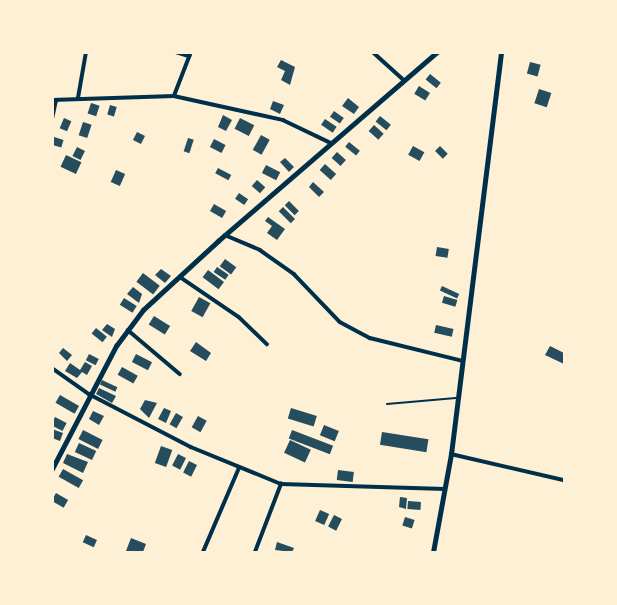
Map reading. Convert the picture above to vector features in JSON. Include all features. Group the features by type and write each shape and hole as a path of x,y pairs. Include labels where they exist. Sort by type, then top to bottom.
{"highway":[{"path":"433,552 458,398 501,52"}],"street":[{"path":"78,98 86,52"},
{"path":"174,96 190,54 176,52"},
{"path":"373,52 404,80"},
{"path":"52,469 89,394 143,310 225,235 437,52"},
{"path":"52,119 54,100 174,96 283,120 331,143"},
{"path":"225,235 260,250 294,274 350,328 370,338 463,361"},
{"path":"179,276 239,317 267,344"},
{"path":"128,330 180,374"},
{"path":"52,368 89,394 191,447 281,484 445,489"},
{"path":"450,454 565,480"},
{"path":"203,552 239,467"},
{"path":"255,552 281,484"}],"lane":[{"path":"387,404 458,398"}],"building":[{"path":"281,60 295,67 290,85 281,80 285,71 277,67"},
{"path":"530,62 541,65 538,76 527,74"},
{"path":"430,74 441,83 436,88 426,79"},
{"path":"419,86 430,93 425,101 414,94"},
{"path":"539,89 551,93 547,107 534,103"},
{"path":"348,98 359,107 354,114 342,106"},
{"path":"273,101 284,105 280,114 270,109"},
{"path":"91,103 100,106 96,116 88,113"},
{"path":"110,105 117,107 114,117 107,115"},
{"path":"334,111 344,118 340,124 330,117"},
{"path":"223,115 232,120 226,131 218,127"},
{"path":"380,116 391,125 386,130 376,121"},
{"path":"64,118 71,121 67,131 60,128"},
{"path":"240,118 254,125 249,136 235,129"},
{"path":"325,119 337,127 333,133 321,125"},
{"path":"83,122 92,125 87,138 79,135"},
{"path":"374,125 384,134 378,140 369,131"},
{"path":"137,132 145,136 141,144 133,140"},
{"path":"261,135 270,140 262,155 253,150"},
{"path":"54,137 64,140 61,148 52,145"},
{"path":"188,138 194,140 189,153 184,151"},
{"path":"214,139 226,145 221,153 210,147"},
{"path":"349,142 360,151 356,155 345,147"},
{"path":"413,146 424,152 420,161 408,155"},
{"path":"440,146 448,154 443,159 435,151"},
{"path":"77,147 85,151 80,160 72,156"},
{"path":"337,152 346,160 341,166 332,158"},
{"path":"66,155 81,162 76,174 61,167"},
{"path":"285,158 294,167 289,172 280,162"},
{"path":"325,164 336,174 331,180 320,170"},
{"path":"266,165 280,172 276,180 262,173"},
{"path":"218,168 231,175 228,180 215,173"},
{"path":"116,170 125,174 120,186 111,182"},
{"path":"257,180 265,187 260,193 252,186"},
{"path":"313,182 324,192 319,197 309,187"},
{"path":"239,193 248,199 244,205 235,199"},
{"path":"289,201 299,211 295,215 285,205"},
{"path":"214,204 226,211 222,218 210,211"},
{"path":"283,207 295,219 291,223 279,211"},
{"path":"268,217 285,229 277,240 267,233 272,226 265,221"},
{"path":"437,247 449,249 447,258 436,256"},
{"path":"225,259 236,267 231,275 220,266"},
{"path":"217,267 229,275 225,280 214,272"},
{"path":"161,269 171,276 165,283 155,275"},
{"path":"208,270 224,282 219,289 203,277"},
{"path":"143,273 160,286 153,294 136,282"},
{"path":"442,286 459,294 457,299 440,291"},
{"path":"133,287 142,294 139,303 127,294"},
{"path":"444,296 457,300 455,307 442,303"},
{"path":"199,297 210,303 203,317 191,311"},
{"path":"124,298 137,306 132,313 120,305"},
{"path":"154,316 170,326 165,335 149,324"},
{"path":"107,324 115,329 112,337 102,330"},
{"path":"436,325 454,329 452,337 434,333"},
{"path":"96,328 107,337 102,342 92,333"},
{"path":"196,342 211,353 206,361 190,351"},
{"path":"550,346 564,353 564,364 545,355"},
{"path":"63,348 72,355 67,361 59,353"},
{"path":"89,354 99,359 96,365 86,360"},
{"path":"136,354 152,362 148,370 132,362"},
{"path":"85,362 92,366 87,375 82,372 77,378 65,371 70,363 80,370"},
{"path":"122,367 138,376 133,384 118,375"},
{"path":"102,380 117,387 115,392 100,385"},
{"path":"99,388 116,396 112,403 96,394"},
{"path":"60,395 79,406 75,414 56,403"},
{"path":"145,400 157,403 149,418 140,409"},
{"path":"164,408 171,411 166,423 158,419"},
{"path":"291,408 317,416 314,426 288,419"},
{"path":"93,411 104,416 99,425 89,419"},
{"path":"176,413 183,417 176,428 170,424"},
{"path":"198,416 207,421 200,432 192,427"},
{"path":"55,417 67,423 62,431 52,426"},
{"path":"324,425 339,431 335,441 320,435"},
{"path":"52,429 63,433 60,441 52,438"},
{"path":"83,430 103,440 98,449 78,439"},
{"path":"292,430 333,446 330,454 289,438"},
{"path":"382,432 428,439 426,452 380,445"},
{"path":"290,440 311,450 305,462 284,453"},
{"path":"79,443 96,451 92,460 75,452"},
{"path":"161,446 172,450 166,467 155,463"},
{"path":"67,454 88,462 83,473 63,463"},
{"path":"178,454 186,458 180,470 172,466"},
{"path":"189,461 197,465 191,477 183,473"},
{"path":"63,469 83,480 79,488 59,477"},
{"path":"338,470 354,472 353,482 337,480"},
{"path":"56,493 68,500 64,508 52,501"},
{"path":"400,497 407,498 406,509 399,507"},
{"path":"408,501 421,502 420,510 407,509"},
{"path":"320,510 329,514 324,525 315,521"},
{"path":"334,515 342,519 336,531 328,527"},
{"path":"405,517 415,520 412,529 402,526"},
{"path":"86,535 97,540 94,547 83,542"},
{"path":"131,538 146,544 143,552 126,551"},
{"path":"277,542 294,548 292,552 275,550"}]}
